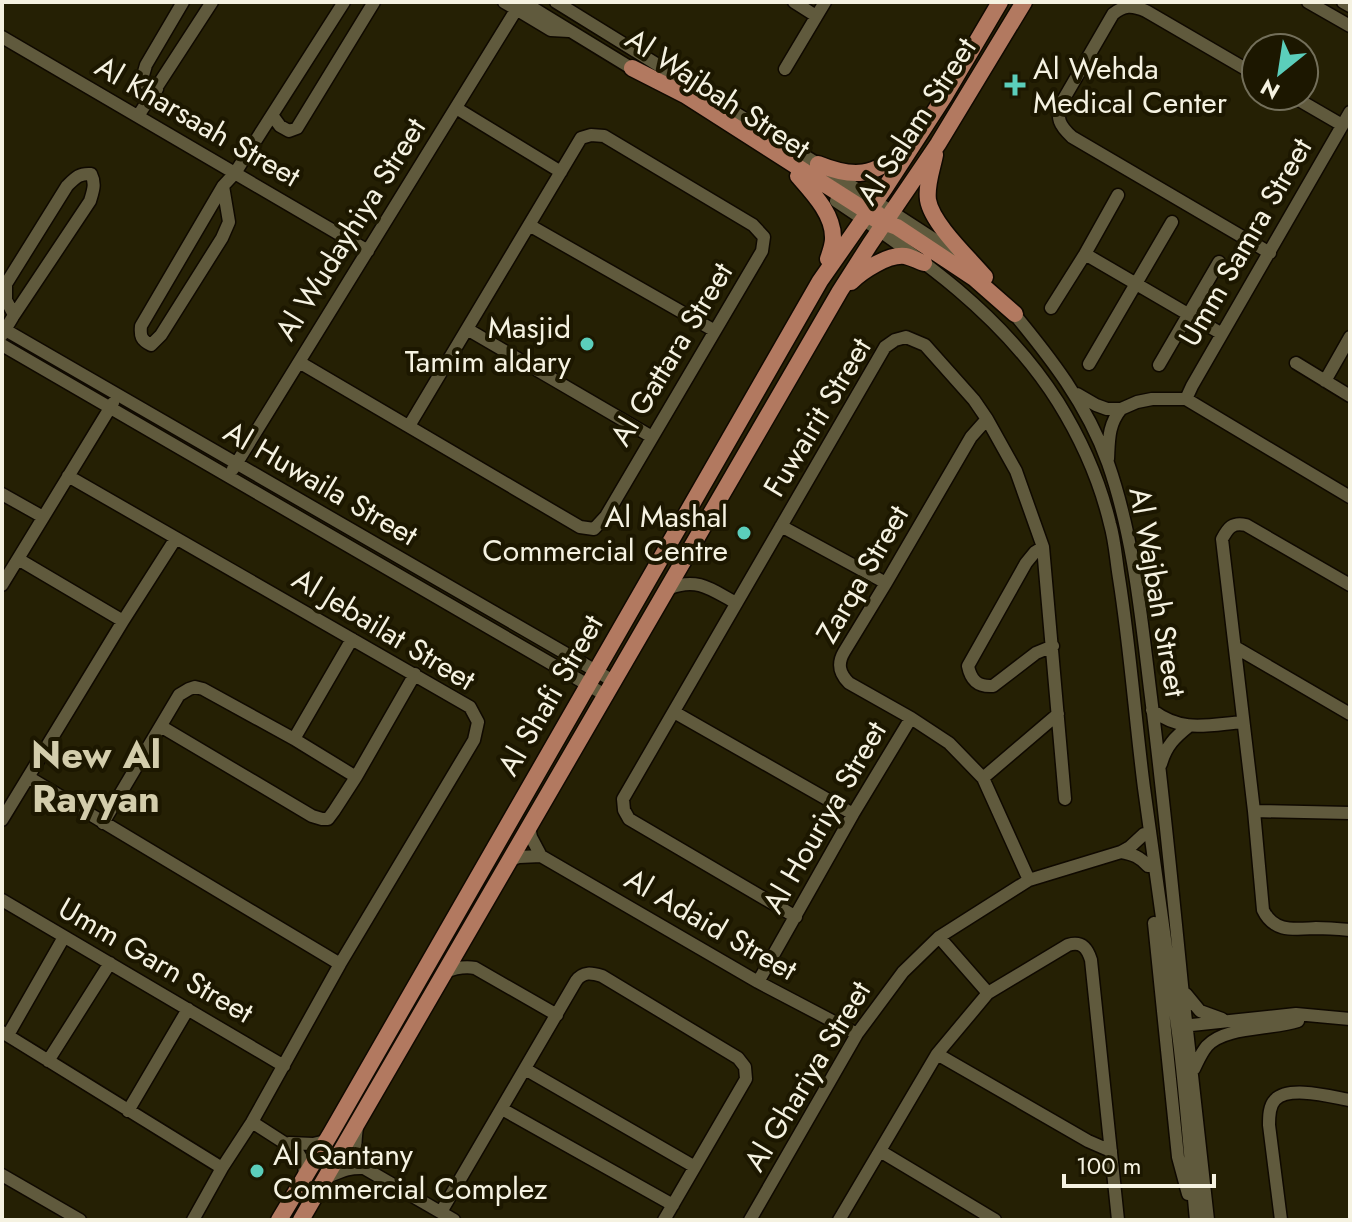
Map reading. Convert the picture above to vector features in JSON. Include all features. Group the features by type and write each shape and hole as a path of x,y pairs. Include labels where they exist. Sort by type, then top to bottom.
{"main road":[{"name":"Al Salam Street","path":"878,216 914,143 1000,2"},
{"name":"Al Salam Street","path":"878,216 938,144 1024,2"},
{"path":"632,68 685,95 897,227 974,278 1015,314"},
{"path":"799,364 829,296 932,127 944,97"},
{"path":"818,164 845,173 875,171 914,143"},
{"path":"938,144 928,186 928,202 942,229 985,277"},
{"path":"798,176 821,204 831,224 834,240 820,281"},
{"name":"Al Shafi Street","path":"279,1220 820,281 878,216"},
{"name":"Al Shafi Street","path":"301,1220 799,364 878,216"},
{"path":"840,291 860,273 885,260 903,256 924,263"}],"street":[{"path":"157,89 147,86 142,79 146,65 183,2"},
{"path":"138,116 212,2"},
{"path":"223,186 229,222 222,238 161,335 151,345 144,342 140,336 141,326 223,186 235,173 344,2"},
{"path":"272,115 280,126 289,131 297,128 374,2"},
{"name":"Al Wajbah Street","path":"504,2 520,6 551,30 569,31 632,68 798,176 943,245 985,277 1074,392 1108,462 1121,507 1138,593 1183,989 1183,1030 1200,1219"},
{"name":"Al Wajbah Street","path":"556,2 818,164 878,216 924,263 970,298 1007,335 1035,368 1073,428 1093,471 1110,525 1124,610 1157,893 1193,1072 1200,1219"},
{"path":"794,2 816,16"},
{"path":"785,69 825,2"},
{"path":"1308,2 1350,26"},
{"path":"1343,2 1350,6"},
{"name":"Al Wudayhiya Street","path":"232,470 520,6"},
{"path":"1240,66 1146,11 1128,6 1120,8 1113,14 1062,102 1058,118 1072,137 1270,253"},
{"name":"Al Kharsaah Street","path":"2,37 368,251"},
{"path":"456,108 561,172"},
{"path":"1320,112 1342,125"},
{"name":"Umm Samra Street","path":"1186,399 1350,112"},
{"name":"Al Gattara Street","path":"299,362 580,527 594,529 606,516 762,251 764,237 753,225 604,136 581,138 409,426"},
{"path":"3,331 14,315 90,201 94,188 91,174 75,177 67,186 6,284 6,300 14,315"},
{"path":"1051,308 1118,195"},
{"path":"1089,364 1172,222"},
{"path":"529,225 715,331"},
{"path":"1085,254 1222,334"},
{"path":"1159,365 1219,262"},
{"path":"467,329 652,437"},
{"name":"Al Huwaila Street","path":"3,331 117,395 419,586 592,678"},
{"name":"Fuwairit Street","path":"796,917 629,819 623,799 885,347 895,340 906,337 925,345 974,400 1016,471 1043,547 1065,799"},
{"path":"1325,381 1350,337"},
{"name":"Al Huwaila Street","path":"2,345 111,408 426,574 611,689"},
{"path":"1296,363 1350,396"},
{"path":"1074,392 1107,409 1121,409 1152,399 1186,399 1350,497"},
{"path":"2,585 117,395"},
{"path":"1108,462 1109,430 1113,418 1121,409"},
{"name":"Zarqa Street","path":"987,419 971,437 839,663 840,671 849,683 949,743 983,778 1029,880"},
{"name":"Al Jebailat Street","path":"68,476 415,674 470,707 478,722 474,740 340,964 193,1220"},
{"path":"2,494 43,517"},
{"path":"1350,585 1246,525 1232,525 1222,539 1263,910 1267,918 1289,930 1350,930"},
{"name":"Fuwairit Street","path":"781,526 886,583"},
{"path":"2,820 176,538"},
{"path":"1043,547 1026,563 968,666 970,675 984,687 993,686 1036,653 1053,646"},
{"path":"688,556 692,573 699,583 736,603"},
{"path":"18,559 123,621"},
{"path":"419,586 426,574"},
{"path":"670,588 699,583"},
{"path":"294,739 352,639"},
{"path":"1235,647 1350,714"},
{"path":"162,727 312,816 328,819 356,777 415,674"},
{"path":"103,823 179,695 195,687 294,739 356,777"},
{"path":"1152,710 1176,724 1189,726 1242,722"},
{"path":"674,712 853,814"},
{"name":"Al Wajbah Street","path":"1135,713 1144,834 1178,1157 1200,1219"},
{"path":"983,778 1058,714"},
{"name":"Al Houriya Street","path":"758,982 911,718"},
{"path":"1160,768 1165,751 1175,737 1189,726"},
{"path":"28,777 340,964"},
{"path":"1254,811 1350,813"},
{"path":"509,860 541,856 529,827"},
{"name":"Al Ghariya Street","path":"750,1220 857,1034 903,972 939,937 1029,880 1121,852 1144,834"},
{"path":"1121,852 1132,853 1148,866"},
{"name":"Al Adaid Street","path":"541,856 758,982 857,1034"},
{"name":"Umm Garn Street","path":"2,900 284,1066"},
{"path":"64,937 5,1034 222,1168"},
{"path":"939,937 988,993"},
{"path":"464,940 475,968 557,1015"},
{"path":"839,1220 937,1054 988,993 1075,943 1084,945 1091,960 1118,1220"},
{"path":"48,1061 110,963"},
{"path":"445,972 454,968 475,968"},
{"path":"441,1212 580,976 590,973 602,976 738,1058 745,1067 746,1079 664,1220"},
{"path":"1183,989 1194,1006 1217,1018 1276,1012 1297,1018"},
{"path":"128,1111 188,1009"},
{"path":"1193,1072 1206,1047 1219,1037 1285,1026 1297,1018"},
{"path":"1183,1030 1297,1018 1350,1020"},
{"path":"937,1054 1088,1141 1111,1151"},
{"path":"525,1069 695,1167"},
{"path":"1281,1220 1269,1125 1269,1113 1275,1100 1286,1094 1302,1093 1350,1100"},
{"path":"502,1109 673,1205"},
{"path":"358,1121 355,1152 364,1168 454,1220"},
{"path":"252,1122 297,1151 304,1163 305,1176"},
{"path":"286,1142 299,1145 326,1141"},
{"path":"880,1151 995,1220"},
{"path":"325,1178 343,1169 364,1168"},
{"path":"2,1175 80,1220"}],"place":[{"name":"Al Wehda Medical Center","path":"1015,85"},
{"name":"Masjid Tamim aldary","path":"587,344"},
{"name":"Al Mashal Commercial Centre","path":"744,533"},
{"name":"Al Qantany Commercial Complez","path":"257,1171"}],"district":[{"name":"New Al Rayyan","path":"96,776"}]}
